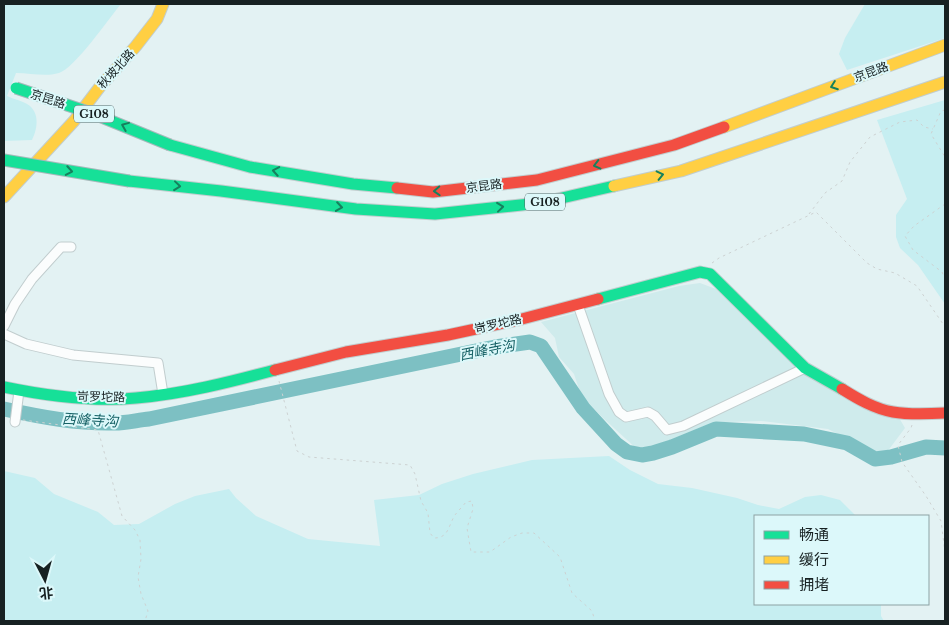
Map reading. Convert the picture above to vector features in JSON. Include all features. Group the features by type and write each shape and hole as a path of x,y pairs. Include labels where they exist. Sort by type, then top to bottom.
{"main road":[{"name":"秋坡北路","path":"4,197 74,121 99,88 136,46 157,19 163,4"},
{"name":"京昆路","path":"16,88 94,114 170,144 250,167 353,184 433,192 537,180 674,145 945,45"},
{"name":"京昆路","path":"4,160 129,181 356,209 435,214 540,203 681,171 945,82"},
{"name":"岢罗坨路","path":"4,387 39,394 109,399 137,398 163,394 222,384 329,356 448,335 518,320 700,272"},
{"path":"700,272 710,274 806,368 864,402 892,412 914,414 945,413"}],"street":[{"path":"4,326 15,304 32,279 62,247 71,247"},
{"path":"578,305 610,394 619,412 626,417 648,412 655,416 667,430 683,426 806,368"},
{"path":"4,334 26,344 73,355 158,363 163,394"},
{"path":"16,419 19,390"}],"path":[{"path":"945,110 941,111 931,134 945,157"},
{"path":"808,216 825,193 842,181 850,162 870,137 900,122 917,120 924,127 933,130"},
{"path":"945,204 914,226 905,236 913,250 942,272 945,279"},
{"path":"700,272 719,258 816,212 867,263 877,269 895,274 917,286 943,324"},
{"path":"278,378 296,451 309,456 410,465 415,474 421,501 428,513 430,533 434,538 446,535 454,516 466,502 472,502 473,509 467,528 471,552 490,552 510,537 522,533 534,533 560,557 572,593 592,612 594,621"},
{"path":"914,414 911,428 898,445 902,462 941,521 945,552"},
{"path":"16,419 98,430 122,516 135,530 140,540 141,559 138,576 141,594 148,611 145,621"}],"shaded area":[{"path":"4,4 121,4 82,53 66,69 59,73 48,75 16,73 7,96 25,103 33,110 37,123 32,140 4,141"},
{"path":"865,4 945,4 945,38 847,70 839,54 845,38"},
{"path":"945,100 945,304 918,265 900,248 896,237 896,215 907,199 877,120"},
{"path":"700,283 716,289 809,376 877,414 898,416 905,428 887,452 879,455 828,429 761,421 727,422 704,426 645,450 638,450 581,395 574,374 559,357 555,338 541,322 679,286"},
{"path":"609,456 630,470 658,484 692,488 779,509 805,497 821,495 840,500 855,515 754,515 754,605 881,605 881,616 884,621 4,621 4,471 35,478 54,494 98,512 114,525 139,524 175,504 195,496 229,489 256,516 308,539 380,546 374,500 419,495 442,484 473,474 532,460"}],"waterway":[{"name":"西峰寺沟","path":"4,409 73,421 128,422 495,347 530,342 541,346 583,408 616,444 627,452 642,455 653,453 716,429 804,434 847,443 875,459 891,457 926,447 945,448"}],"traffic: fast":[{"path":"16,88 94,114 170,145"},
{"path":"170,145 250,167 353,184 397,188"},
{"path":"4,160 129,181"},
{"path":"129,181 356,209 435,214 540,203 614,186"},
{"path":"598,299 700,272 710,274 805,368 842,389"},
{"path":"4,387 70,397 120,399 189,391 275,370"}],"traffic: slow":[{"path":"4,197 74,121 99,88 136,46 157,19 163,4"},
{"path":"724,127 945,45"},
{"path":"614,186 681,171 945,82"}],"traffic: jam":[{"path":"397,188 433,192 537,180 674,145 724,127"},
{"path":"275,370 346,352 448,335 518,320 598,299"},
{"path":"842,389 886,411 912,414 945,413"}]}
